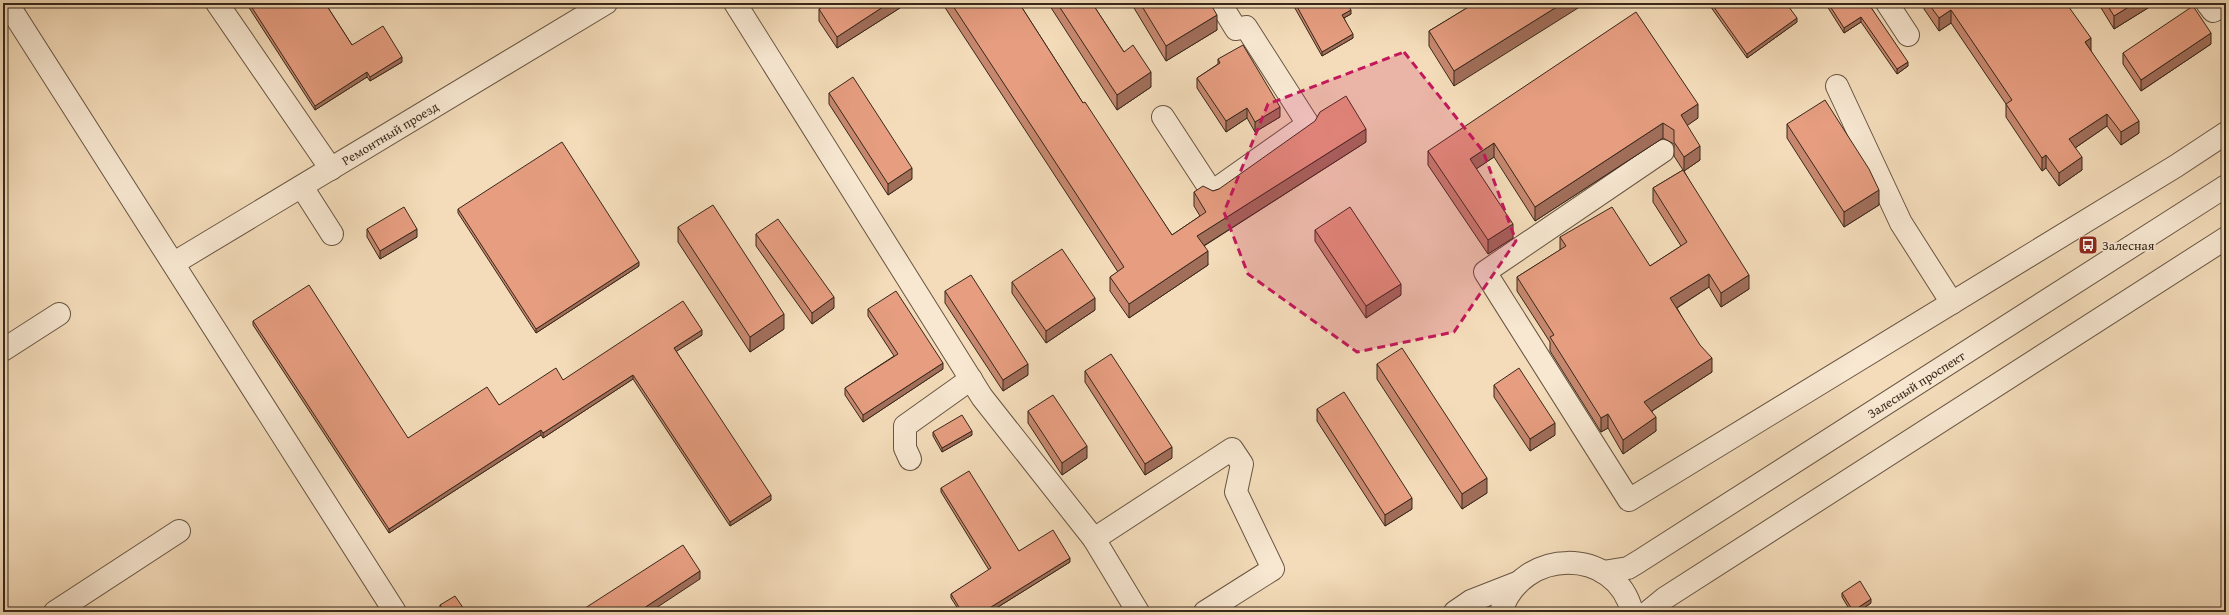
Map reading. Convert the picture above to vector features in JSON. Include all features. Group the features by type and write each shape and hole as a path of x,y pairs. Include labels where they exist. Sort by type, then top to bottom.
{"street":[{"path":"7,3 174,263 394,612"},
{"path":"217,3 331,169"},
{"name":"Ремонтный проезд","path":"174,263 606,3"},
{"path":"735,3 982,397 1094,539 1138,612"},
{"path":"1163,117 1212,192 1308,124 1246,27 1236,29 1220,3"},
{"path":"1887,3 1908,35"},
{"path":"2207,3 2213,11 2226,4"},
{"path":"1838,86 1901,223 1952,303"},
{"path":"1663,151 1485,272 1629,500 2176,166 2226,133"},
{"name":"Залесный проспект","path":"1603,572 1628,568 1638,562 2226,186"},
{"path":"302,187 332,234"},
{"path":"1648,612 1665,598 2226,238"},
{"path":"3,350 59,314"},
{"path":"910,459 905,448 905,426 971,379"},
{"path":"1094,539 1232,450 1242,464 1236,492 1273,569 1216,609"},
{"path":"55,612 179,531"},
{"path":"1455,612 1471,601 1517,583 1536,569 1558,562 1581,564 1603,572 1619,586 1630,604 1632,612"},
{"path":"1501,612 1505,600 1517,583"}],"highlighted area":[{"path":"1404,52 1483,151 1516,241 1454,332 1357,352 1248,274 1224,212 1268,104"}],"building":[{"path":"249,3 325,3 352,45 383,26 402,57 370,77 367,72 315,106"},
{"path":"829,3 889,3 837,37 819,9"},
{"path":"951,3 1019,3 1083,103 1085,102 1172,235 1206,212 1194,192 1203,186 1213,191 1219,189 1315,121 1320,112 1346,96 1366,129 1197,236 1208,251 1129,304 1110,277 1124,267"},
{"path":"1057,3 1092,3 1124,52 1133,45 1151,72 1117,95"},
{"path":"1140,3 1210,3 1217,15 1166,46"},
{"path":"1295,3 1347,3 1351,10 1342,15 1353,34 1322,52"},
{"path":"1475,3 1563,3 1454,71 1429,31"},
{"path":"1711,3 1786,3 1797,18 1747,54"},
{"path":"1828,3 1868,3 1908,62 1897,69 1861,17 1844,28"},
{"path":"1928,3 2066,3 2091,38 2085,42 2139,121 2121,132 2107,114 2069,139 2082,157 2059,173 2046,155 2042,158 2006,104 2012,100 1951,10 1939,18"},
{"path":"2106,3 2135,3 2114,16"},
{"path":"2193,6 2211,33 2141,80 2123,53"},
{"path":"1636,12 1698,104 1681,115 1700,146 1684,157 1674,142 1674,130 1663,123 1535,207 1494,143 1470,159 1513,224 1488,240 1428,151"},
{"path":"1243,45 1280,107 1255,122 1247,108 1226,121 1197,78 1220,63 1218,59"},
{"path":"853,77 912,168 888,184 829,93"},
{"path":"1825,100 1869,169 1879,190 1844,212 1787,124"},
{"path":"562,142 639,262 536,329 458,209"},
{"path":"1683,170 1749,275 1721,293 1709,274 1670,298 1700,345 1712,358 1644,402 1656,417 1623,440 1608,414 1601,418 1550,337 1554,335 1517,277 1566,246 1560,237 1612,207 1650,266 1687,242 1653,188"},
{"path":"713,205 784,314 750,337 678,227"},
{"path":"404,207 417,229 380,251 367,229"},
{"path":"1350,207 1401,284 1366,306 1315,230"},
{"path":"778,219 834,297 812,313 756,234"},
{"path":"1062,249 1095,298 1046,331 1012,282"},
{"path":"971,275 1028,364 1003,380 945,291"},
{"path":"309,285 408,438 487,387 499,405 556,368 563,380 683,301 702,330 674,348 771,495 730,522 633,375 543,433 541,430 389,529 253,321"},
{"path":"896,291 943,363 863,415 845,388 898,354 868,309"},
{"path":"1402,348 1487,478 1462,494 1377,364"},
{"path":"1111,354 1172,447 1145,464 1085,371"},
{"path":"1519,368 1555,423 1530,439 1494,385"},
{"path":"1344,392 1412,498 1385,515 1317,409"},
{"path":"1053,395 1087,446 1062,463 1028,411"},
{"path":"962,415 972,431 942,448 933,432"},
{"path":"969,471 1019,551 1053,530 1070,558 983,612 962,612 951,594 991,568 941,488"},
{"path":"683,545 700,571 638,612 579,612"},
{"path":"1860,581 1871,599 1853,611 1842,593"},
{"path":"455,596 466,612 445,612 440,605"}],"place":[{"name":"Залесная","path":"2088,245"}]}
